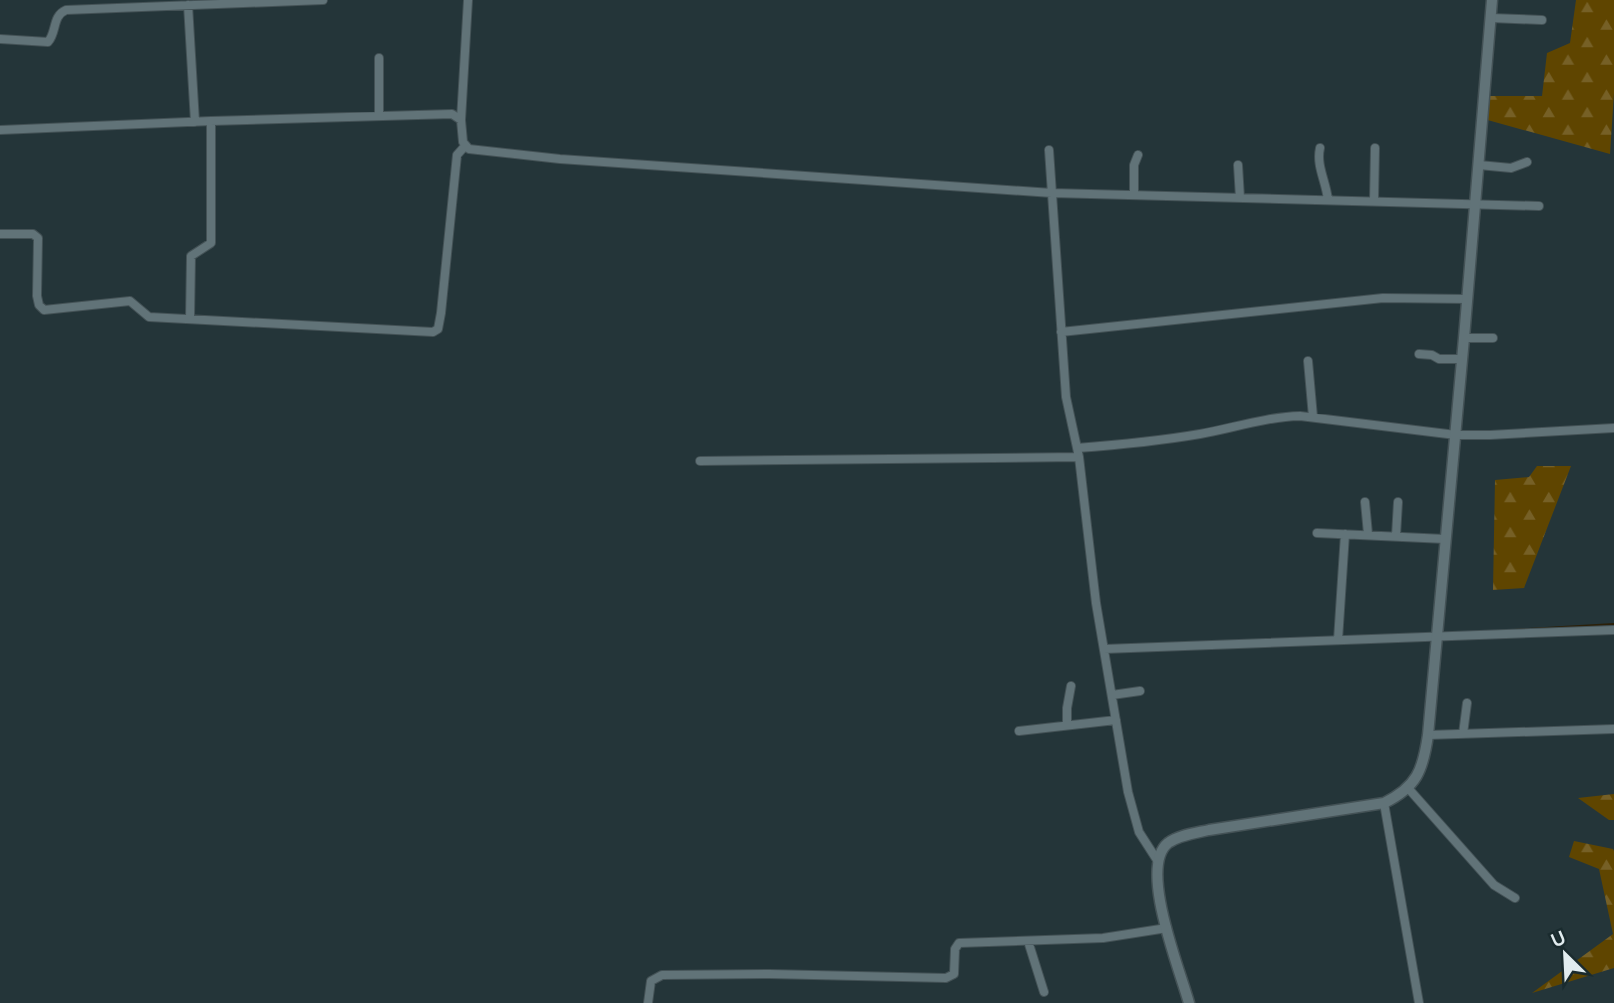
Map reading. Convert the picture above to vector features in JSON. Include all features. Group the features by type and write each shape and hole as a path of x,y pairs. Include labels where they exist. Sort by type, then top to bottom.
{"main road":[{"path":"1189,1003 1157,892 1157,860 1168,843 1189,834 1384,803 1408,788 1418,776 1428,735 1465,338 1492,0"}],"street":[{"path":"0,39 48,42 60,13 66,10 323,0"},
{"path":"465,146 461,120 468,0"},
{"path":"192,3 195,122"},
{"path":"1491,18 1542,20"},
{"path":"379,58 379,116"},
{"path":"0,131 452,114 461,120"},
{"path":"190,319 191,256 211,243 212,121"},
{"path":"465,146 473,150 560,159 1052,193 1539,206"},
{"path":"0,234 33,234 38,238 37,296 39,305 44,310 130,301 149,317 436,330 441,313 457,155 465,146"},
{"path":"1320,148 1317,162 1326,181 1328,200"},
{"path":"1374,201 1375,148"},
{"path":"1049,150 1066,397 1078,452 1096,603 1134,817 1139,832 1157,860"},
{"path":"1134,195 1134,165 1138,155"},
{"path":"1479,165 1511,168 1528,162"},
{"path":"1238,165 1240,198"},
{"path":"1061,332 1383,298 1468,299"},
{"path":"1465,338 1493,338"},
{"path":"1419,354 1432,355 1439,359 1461,359"},
{"path":"1308,361 1312,417"},
{"path":"700,461 1078,452 1199,434 1284,416 1456,435 1614,428"},
{"path":"1365,502 1368,534"},
{"path":"1396,536 1398,502"},
{"path":"1317,533 1445,539"},
{"path":"1338,640 1345,534"},
{"path":"1104,649 1614,630"},
{"path":"1067,725 1067,708 1072,686"},
{"path":"1112,695 1140,691"},
{"path":"1463,734 1467,704"},
{"path":"1019,730 1116,720"},
{"path":"1428,735 1614,729"},
{"path":"1408,788 1494,885 1514,898"},
{"path":"1384,803 1419,1003"},
{"path":"648,1003 651,981 662,975 769,974 946,978 954,974 955,949 960,943 1102,938 1167,928"},
{"path":"1028,941 1044,992"}],"green space":[{"path":"1576,0 1614,0 1614,93 1610,154 1484,119 1487,96 1542,96 1547,53 1570,43"},
{"path":"1537,466 1571,466 1524,588 1493,590 1495,480 1529,477"},
{"path":"1614,794 1614,820 1609,820 1578,798"},
{"path":"1574,841 1614,851 1614,968 1532,993 1613,934 1599,869 1569,857"}],"waterway":[{"path":"1513,630 1614,624"}]}
